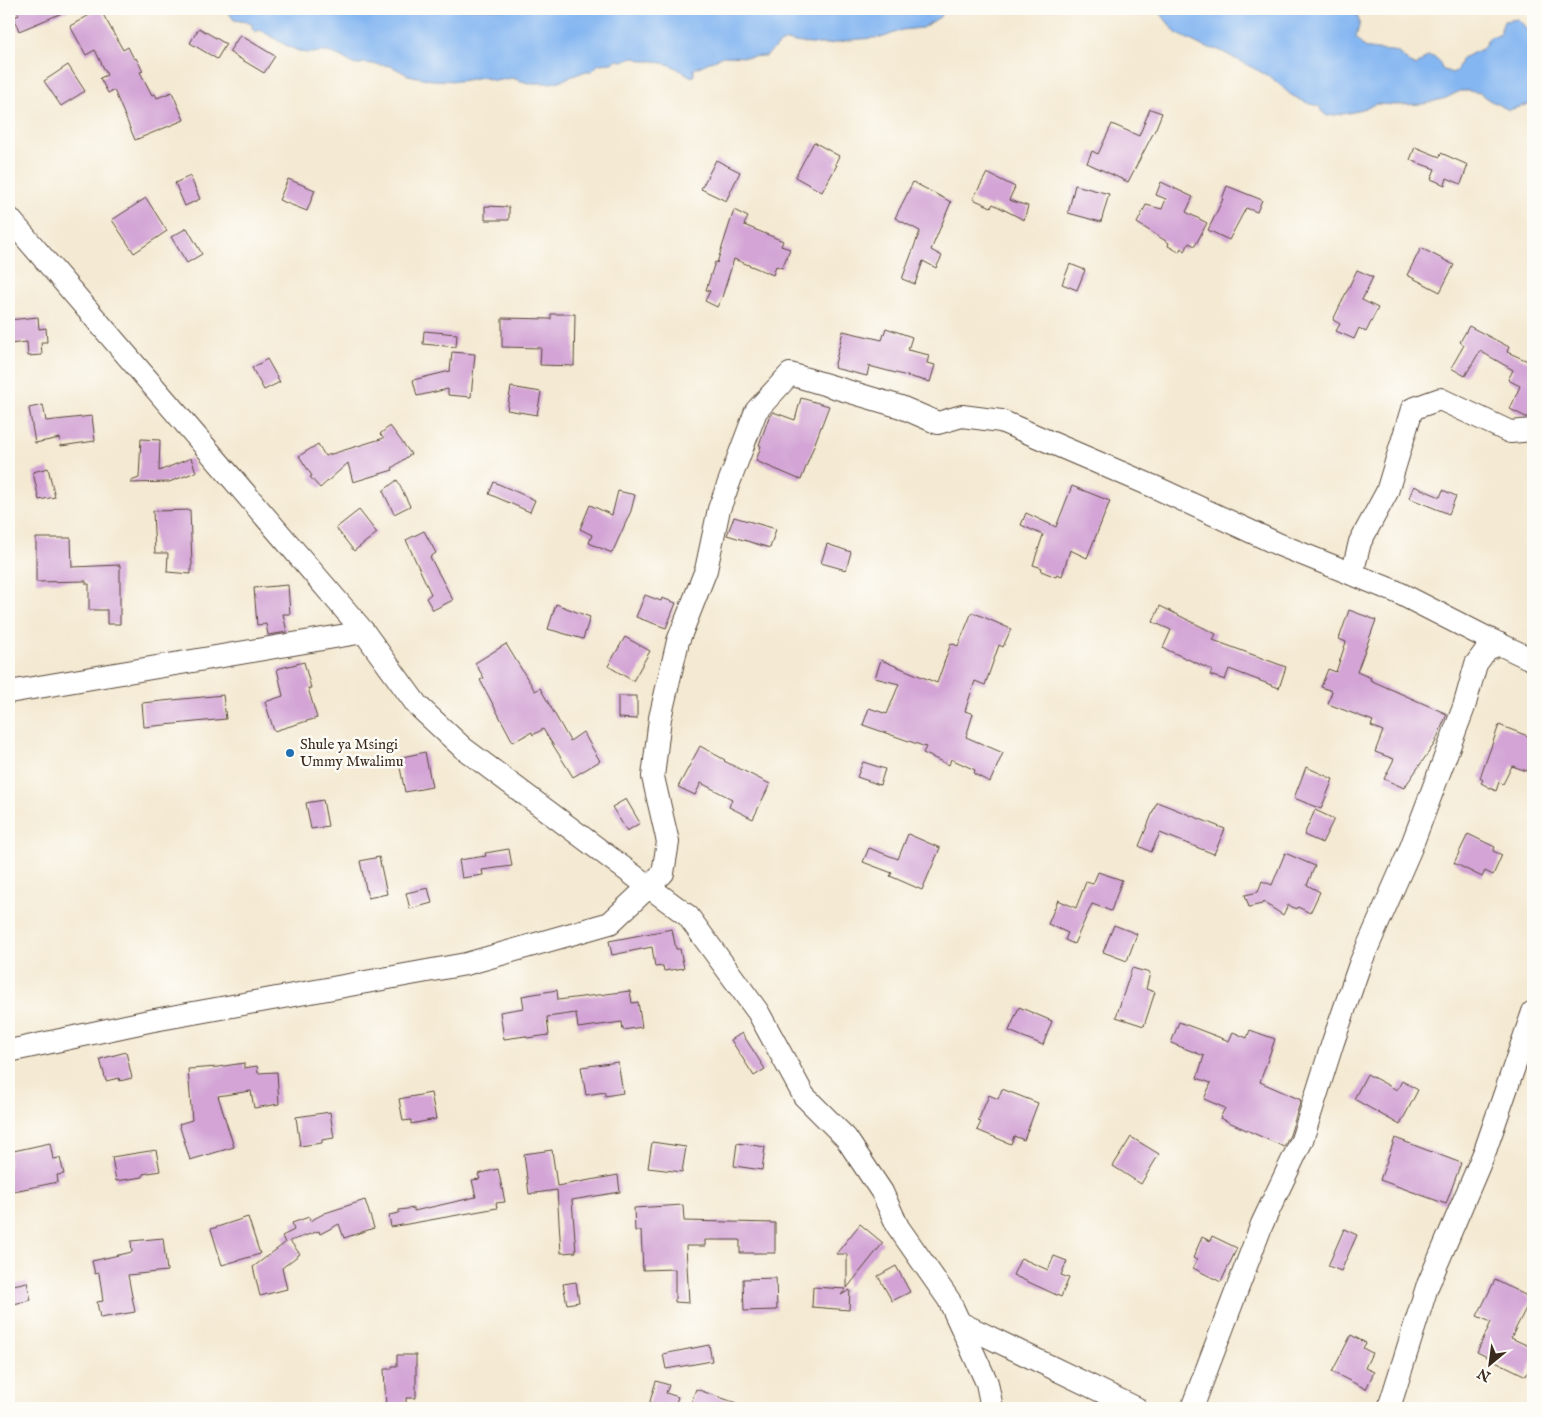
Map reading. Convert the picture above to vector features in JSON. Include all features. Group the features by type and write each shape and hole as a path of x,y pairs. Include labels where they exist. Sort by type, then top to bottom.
{"street":[{"path":"9,218 364,632 417,705 463,748 688,916 758,1012 804,1096 846,1138 882,1192 898,1227 949,1300 986,1383 992,1408"},
{"path":"9,1051 150,1021 466,964 610,923 663,873 668,842 653,777 660,718 678,641 706,570 718,509 756,411 790,374 901,407 938,423 962,416 1001,422 1157,488 1280,545 1397,592 1533,660"},
{"path":"1352,574 1360,542 1387,492 1412,409 1440,399 1510,432 1533,430"},
{"path":"9,692 364,632"},
{"path":"1192,1408 1262,1224 1302,1140 1332,1042 1360,964 1410,850 1464,707 1476,664 1487,649 1500,644"},
{"path":"1388,1408 1428,1287 1485,1151 1533,1012"},
{"path":"960,1323 1136,1408"}],"water":[{"path":"226,9 946,9 940,17 922,28 902,30 884,37 829,44 786,41 766,56 723,56 694,69 692,77 671,65 644,61 633,57 623,61 617,60 611,63 599,64 592,71 586,71 557,82 528,83 512,78 495,81 482,77 460,81 432,80 408,75 391,66 364,63 355,65 330,53 305,53 291,48 260,30 255,32 252,28 252,23 234,20"},
{"path":"1157,9 1352,9 1359,22 1356,37 1364,46 1374,50 1397,52 1416,66 1428,56 1434,57 1439,61 1442,69 1452,73 1457,70 1462,58 1482,49 1490,37 1499,35 1504,21 1518,19 1528,30 1533,30 1533,103 1509,110 1480,93 1460,91 1446,98 1423,104 1376,104 1350,113 1327,116 1321,111 1320,107 1291,95 1272,78 1219,50 1204,47 1176,33"}],"building":[{"path":"16,9 72,9 19,31 14,17 19,15"},
{"path":"100,9 123,50 128,47 134,59 136,58 143,71 140,72 152,95 155,94 157,98 172,92 184,120 135,140 114,90 108,93 100,78 107,75 95,50 86,55 70,26"},
{"path":"199,28 226,44 217,59 190,43"},
{"path":"240,35 275,56 264,73 229,52"},
{"path":"68,65 85,91 61,106 44,81"},
{"path":"1150,109 1162,113 1128,182 1087,163 1092,151 1098,154 1112,124 1139,136"},
{"path":"814,142 839,156 835,164 837,165 822,192 795,177"},
{"path":"1415,147 1440,157 1441,153 1468,165 1461,184 1447,178 1445,185 1431,179 1435,169 1410,160"},
{"path":"716,160 740,172 726,201 701,189"},
{"path":"987,173 1015,187 1009,200 1028,206 1024,220 993,204 991,207 973,199"},
{"path":"190,176 200,199 185,206 175,183"},
{"path":"288,179 315,190 307,211 279,200"},
{"path":"913,182 951,202 931,250 942,256 936,268 923,261 915,284 902,279 920,231 895,218"},
{"path":"1161,182 1193,197 1186,212 1207,223 1195,246 1189,243 1185,251 1181,248 1179,252 1168,246 1169,243 1137,223 1146,205 1162,209 1166,199 1156,195"},
{"path":"1075,185 1109,194 1101,222 1068,213"},
{"path":"1227,186 1262,200 1257,212 1246,208 1229,240 1208,230"},
{"path":"146,198 167,231 134,253 112,220"},
{"path":"485,206 509,207 509,220 485,220"},
{"path":"734,210 748,217 744,225 783,241 781,246 790,249 782,268 776,266 773,275 734,259 717,307 705,301 710,291 706,290"},
{"path":"187,228 202,254 187,263 171,237"},
{"path":"1421,248 1454,265 1440,292 1407,275"},
{"path":"1070,264 1085,270 1077,290 1062,284"},
{"path":"1357,270 1373,277 1362,300 1378,308 1366,332 1359,328 1354,339 1336,331 1340,324 1333,320"},
{"path":"551,314 575,314 574,366 540,365 541,348 502,347 502,318 551,319"},
{"path":"38,317 39,329 46,328 47,342 41,342 42,355 28,356 27,342 9,344 9,320"},
{"path":"1469,326 1509,347 1507,352 1530,362 1533,355 1533,410 1530,417 1510,409 1520,386 1508,380 1513,370 1480,351 1465,376 1451,368 1464,345 1460,342"},
{"path":"886,328 912,337 908,350 929,355 927,363 935,365 930,382 869,366 867,376 834,368 843,331 882,340"},
{"path":"424,331 457,334 456,347 423,344"},
{"path":"452,352 475,354 471,397 448,395 448,389 417,396 413,380 450,371"},
{"path":"267,359 280,382 264,390 252,368"},
{"path":"511,387 541,392 537,415 507,410"},
{"path":"801,398 829,406 801,480 756,461 761,446 759,445 769,417 773,412 795,420"},
{"path":"43,405 46,421 92,416 95,441 61,446 60,438 35,443 29,408"},
{"path":"390,426 411,454 392,468 393,470 353,482 348,463 320,488 310,477 312,476 299,456 318,444 325,456 384,438 380,434"},
{"path":"141,439 160,440 159,471 191,458 196,472 169,482 131,483 131,481 139,478"},
{"path":"48,468 55,497 39,500 33,472"},
{"path":"397,480 410,506 394,514 383,491"},
{"path":"494,482 535,500 530,512 489,494"},
{"path":"1072,486 1110,501 1087,558 1070,550 1062,576 1057,574 1056,577 1041,571 1042,568 1033,565 1043,535 1021,525 1026,513 1056,527"},
{"path":"1414,486 1440,497 1443,490 1456,496 1449,514 1409,498"},
{"path":"618,491 635,495 631,511 612,553 589,543 592,535 580,529 590,505 612,515"},
{"path":"190,510 191,574 167,572 168,553 155,553 153,511"},
{"path":"359,510 377,533 354,551 336,528"},
{"path":"734,517 776,529 770,548 727,535"},
{"path":"424,531 436,553 430,557 453,600 433,610 426,598 431,594 406,540"},
{"path":"36,538 71,538 72,567 120,565 120,624 107,624 107,610 89,610 89,584 86,584 86,581 36,582"},
{"path":"827,544 851,552 846,570 821,563"},
{"path":"288,585 290,614 283,614 287,632 268,635 266,624 257,625 254,588"},
{"path":"645,595 661,601 662,598 676,603 666,628 636,617"},
{"path":"556,604 590,617 583,639 548,629"},
{"path":"1160,606 1216,634 1213,640 1286,667 1279,688 1229,669 1225,680 1210,675 1212,670 1163,648 1171,630 1153,622"},
{"path":"1349,610 1376,620 1357,672 1371,678 1370,680 1447,714 1435,743 1404,788 1384,779 1394,759 1375,752 1383,731 1371,726 1373,721 1328,704 1332,691 1321,687 1328,669 1336,672 1346,642 1339,639"},
{"path":"972,612 1011,629 1003,647 999,645 985,685 975,681 965,711 973,714 966,737 1003,753 990,782 974,774 975,770 951,759 949,765 923,753 926,747 863,725 869,708 887,714 899,684 875,678 881,660 937,683 951,643 958,646"},
{"path":"625,637 650,651 633,681 608,666"},
{"path":"506,644 535,691 540,688 570,741 583,732 600,761 573,777 543,729 533,735 532,732 513,742 480,680 484,678 475,663"},
{"path":"304,662 311,688 308,688 317,718 274,731 265,702 283,696 277,669"},
{"path":"223,695 226,719 144,727 142,703"},
{"path":"618,696 637,696 637,719 618,718"},
{"path":"1499,725 1533,738 1533,754 1527,771 1512,766 1503,784 1499,782 1496,791 1481,783 1483,780 1480,778"},
{"path":"700,746 724,761 770,784 753,819 729,807 732,799 701,783 695,795 678,787"},
{"path":"425,752 432,787 405,792 398,758"},
{"path":"863,762 885,769 880,785 857,777"},
{"path":"1306,767 1333,779 1321,809 1294,798"},
{"path":"626,799 640,823 627,831 612,807"},
{"path":"323,800 328,826 311,829 306,803"},
{"path":"1157,802 1225,829 1214,854 1160,833 1151,852 1139,846"},
{"path":"1315,810 1334,819 1322,843 1304,835"},
{"path":"908,834 940,848 922,890 890,876 892,873 863,862 869,848 898,859"},
{"path":"1468,834 1495,847 1493,851 1502,855 1493,875 1485,871 1482,877 1454,863"},
{"path":"509,849 512,866 482,870 483,875 462,878 459,860 486,856 485,853"},
{"path":"1285,853 1315,866 1307,885 1320,892 1310,913 1298,907 1297,909 1288,905 1283,915 1263,902 1262,904 1249,907 1245,895 1258,892 1262,881 1272,885"},
{"path":"379,857 387,894 368,898 360,861"},
{"path":"1098,872 1122,880 1111,911 1092,904 1074,944 1065,940 1068,933 1048,924 1058,900 1076,908 1086,882 1093,884"},
{"path":"428,888 432,903 410,909 406,893"},
{"path":"1114,925 1137,934 1127,961 1103,952"},
{"path":"672,929 676,949 680,949 684,968 664,971 663,966 655,967 652,947 612,955 609,941"},
{"path":"1132,968 1150,973 1146,989 1155,992 1144,1026 1116,1017"},
{"path":"557,990 558,1000 630,991 632,1003 638,1002 642,1027 623,1030 622,1022 578,1028 576,1013 547,1017 549,1035 504,1039 500,1012 524,1008 522,996"},
{"path":"1019,1007 1052,1021 1043,1045 1009,1031"},
{"path":"1179,1022 1229,1041 1233,1032 1247,1038 1250,1030 1275,1039 1260,1082 1301,1100 1290,1135 1284,1147 1220,1118 1225,1108 1204,1099 1211,1083 1197,1078 1204,1056 1171,1043"},
{"path":"742,1033 765,1069 754,1076 731,1040"},
{"path":"126,1052 132,1078 120,1081 119,1078 106,1081 100,1059"},
{"path":"618,1062 623,1093 605,1096 605,1092 586,1095 581,1067"},
{"path":"244,1063 244,1068 257,1066 258,1073 277,1072 279,1104 254,1108 251,1091 218,1096 234,1147 190,1160 179,1124 192,1120 188,1069"},
{"path":"1367,1074 1397,1090 1402,1081 1418,1090 1400,1125 1354,1099"},
{"path":"1002,1089 1038,1103 1024,1140 1014,1136 1011,1144 977,1130 981,1122 978,1121 989,1095 998,1099"},
{"path":"431,1093 436,1119 411,1124 411,1120 403,1121 399,1099"},
{"path":"330,1112 334,1138 322,1140 322,1143 300,1146 296,1117"},
{"path":"1131,1137 1159,1154 1141,1184 1113,1166"},
{"path":"1395,1138 1461,1163 1446,1204 1380,1180"},
{"path":"652,1142 686,1147 682,1172 648,1168"},
{"path":"50,1143 53,1159 60,1158 64,1174 57,1175 58,1182 9,1192 9,1152"},
{"path":"737,1143 765,1147 762,1170 734,1166"},
{"path":"156,1150 160,1171 143,1174 143,1177 116,1181 112,1157"},
{"path":"552,1150 557,1186 618,1175 620,1192 572,1200 576,1252 561,1253 557,1190 529,1194 524,1154"},
{"path":"498,1169 505,1202 496,1203 497,1208 391,1227 389,1215 399,1213 399,1210 414,1208 414,1211 476,1197 472,1180 480,1179 478,1174"},
{"path":"365,1200 374,1228 344,1238 339,1224 320,1234 319,1231 290,1241 300,1254 282,1268 287,1289 260,1296 253,1267 285,1243 282,1236 294,1230 292,1223 309,1217 310,1221 325,1213"},
{"path":"683,1205 684,1221 775,1223 775,1253 740,1253 740,1240 705,1240 705,1246 686,1246 689,1303 675,1302 675,1269 643,1270 641,1231 635,1231 634,1208"},
{"path":"248,1217 260,1254 222,1265 211,1229"},
{"path":"860,1224 883,1243 847,1288 847,1254 836,1254"},
{"path":"1344,1229 1357,1235 1341,1271 1328,1266"},
{"path":"1212,1236 1237,1248 1221,1282 1193,1268 1197,1260 1193,1258 1202,1237 1210,1241"},
{"path":"163,1238 167,1271 128,1275 135,1312 100,1318 97,1302 103,1301 99,1273 95,1274 92,1261 132,1252 131,1241"},
{"path":"1054,1256 1067,1261 1061,1275 1069,1278 1061,1297 1013,1275 1021,1258 1048,1270"},
{"path":"896,1266 910,1292 892,1301 878,1276"},
{"path":"776,1278 777,1310 744,1311 743,1279"},
{"path":"1495,1280 1531,1298 1511,1338 1533,1348 1533,1360 1526,1376 1477,1352 1491,1322 1477,1316"},
{"path":"27,1282 31,1300 9,1305 9,1286"},
{"path":"576,1282 579,1302 567,1304 563,1284"},
{"path":"813,1287 846,1289 841,1295 850,1290 849,1310 812,1307"},
{"path":"1351,1335 1366,1343 1363,1348 1372,1353 1365,1368 1374,1372 1366,1389 1332,1372"},
{"path":"709,1345 712,1361 666,1369 663,1354"},
{"path":"397,1355 416,1355 416,1398 406,1398 406,1408 386,1408 384,1369 392,1369 392,1366 397,1366"},
{"path":"656,1381 669,1385 666,1393 678,1397 674,1408 648,1408"},
{"path":"696,1389 745,1406 745,1408 689,1408"}],"place":[{"name":"Shule ya Msingi Ummy Mwalimu","path":"290,753"}]}
